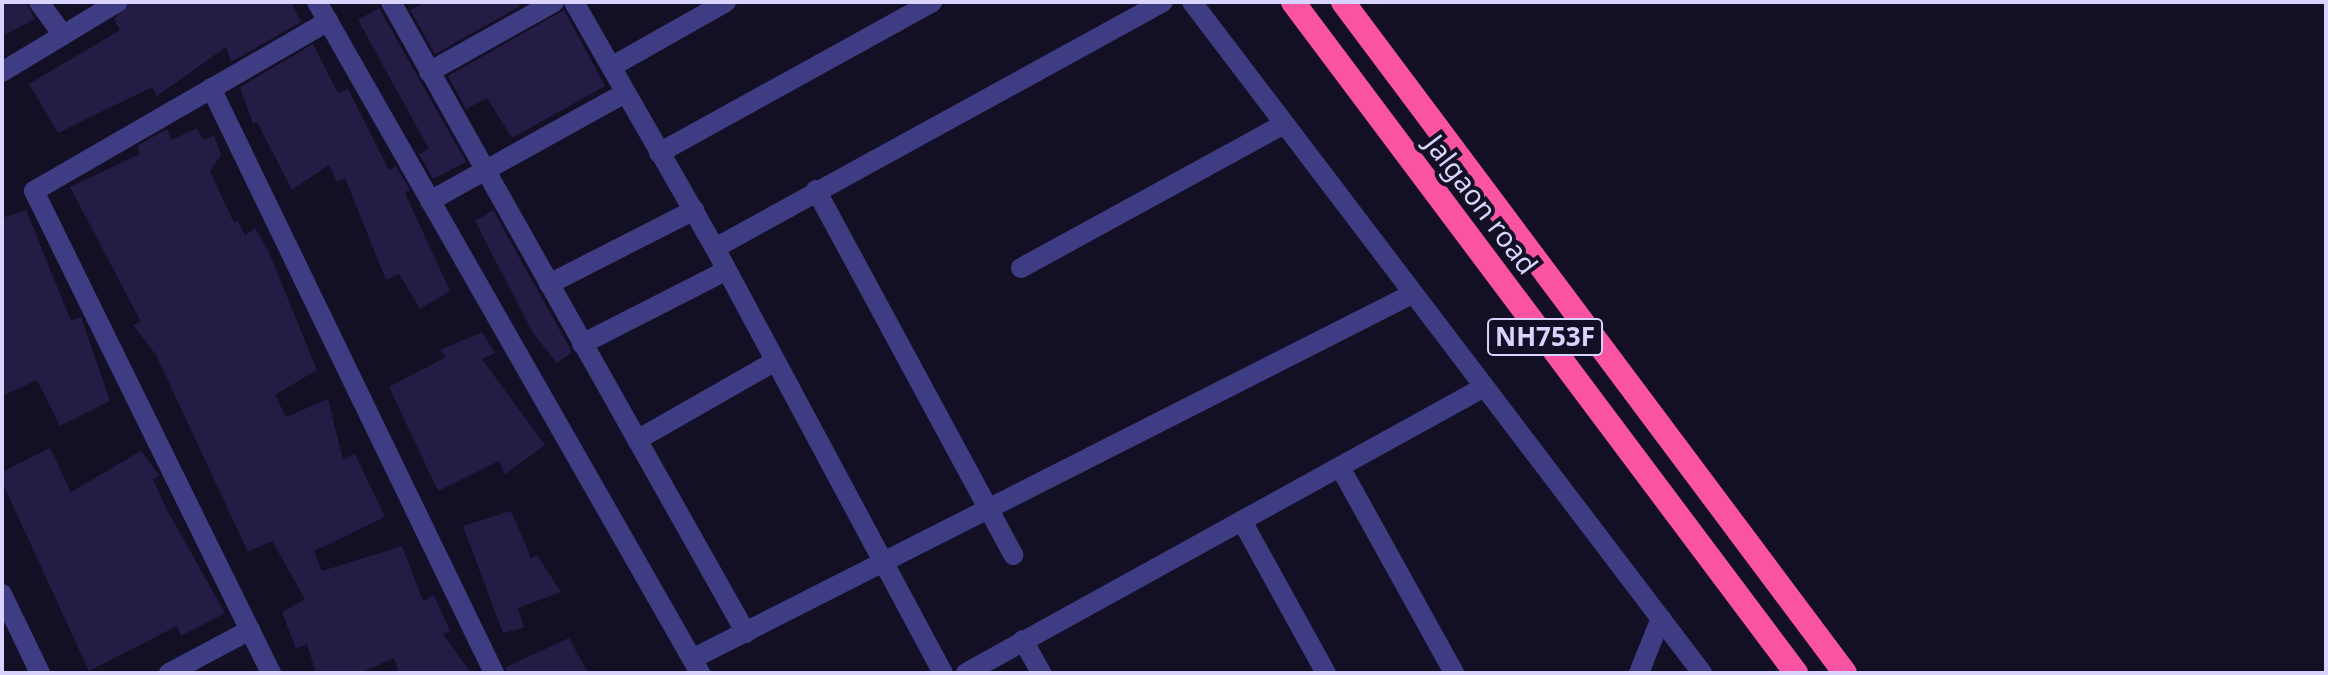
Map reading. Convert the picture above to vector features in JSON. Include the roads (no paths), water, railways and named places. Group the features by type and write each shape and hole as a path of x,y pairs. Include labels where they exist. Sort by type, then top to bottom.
{"highway":[{"name":"Jalgaon road","path":"1293,2 1796,673"},
{"name":"Jalgaon road","path":"1343,2 1845,673"}],"street":[{"path":"39,2 63,35"},
{"path":"2,72 118,2"},
{"path":"317,2 696,666 746,633 1412,294"},
{"path":"391,2 746,633"},
{"path":"429,72 554,2"},
{"path":"574,2 715,248 943,673"},
{"path":"611,67 692,10 726,2"},
{"path":"659,153 932,2"},
{"path":"715,248 1163,2"},
{"path":"1192,2 1702,673"},
{"path":"271,673 34,191 328,21"},
{"path":"211,88 494,673"},
{"path":"430,201 625,93"},
{"path":"1021,268 1284,124"},
{"path":"816,190 1013,555"},
{"path":"549,284 694,210"},
{"path":"582,344 725,271"},
{"path":"637,440 774,362"},
{"path":"966,673 1484,387"},
{"path":"1340,467 1454,673"},
{"path":"1242,521 1326,673"},
{"path":"2,594 40,673"},
{"path":"1639,673 1661,618"},
{"path":"169,673 250,630"},
{"path":"1023,640 1041,673"}]}
